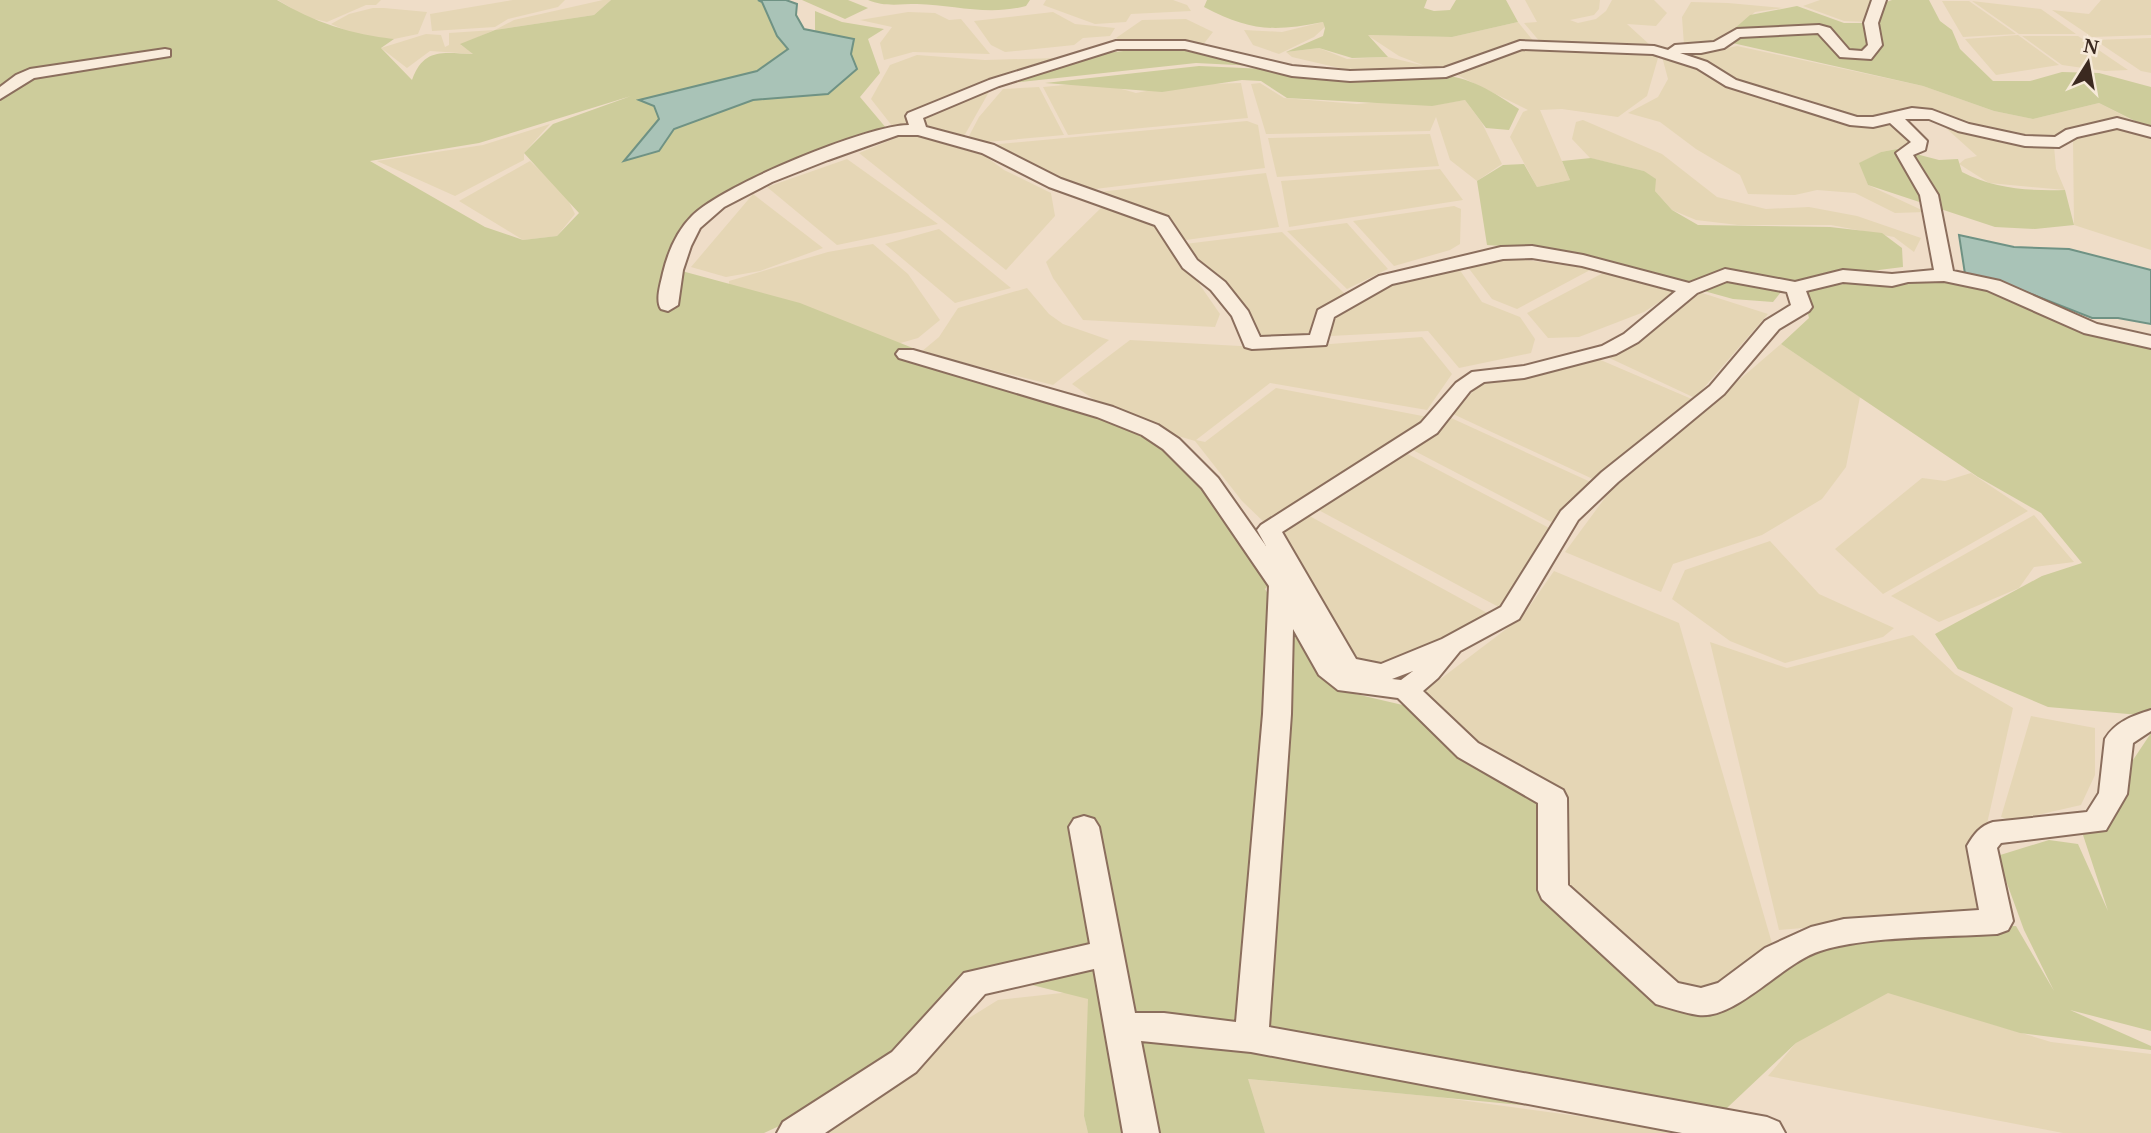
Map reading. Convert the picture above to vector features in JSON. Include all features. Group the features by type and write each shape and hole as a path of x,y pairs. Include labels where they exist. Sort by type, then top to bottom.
{"street":[{"path":"919,130 914,116 994,83 1116,45 1185,45 1292,71 1350,76 1446,72 1520,44 1654,50 1701,49 1719,45 1737,33 1819,29 1825,31 1837,49 1845,54 1866,56 1875,45 1871,23 1878,0"},
{"path":"1654,50 1702,65 1731,83 1856,122 1873,122 1912,113 2025,141 2059,142 2072,133 2117,123 2151,132"},
{"path":"0,94 30,74 164,52"},
{"path":"1893,117 1919,141 1919,146 1904,153 1929,195 1944,272"},
{"path":"668,305 686,234 702,215 747,188 896,130 919,130 988,149 1055,183 1162,221 1190,264 1218,286 1241,315 1252,343 1319,341 1325,314 1386,280 1469,263 1501,253 1532,253 1583,261 1690,289"},
{"path":"1795,288 1802,307 1799,312 1772,326 1717,390 1610,477 1569,516 1510,613 1451,645 1383,673 1347,667 1269,530 1429,428 1463,387 1479,376 1524,372 1609,350 1631,338 1690,289 1725,275 1795,288 1843,276 1892,280 1944,272 1993,285 2091,329 2151,342"},
{"path":"906,354 1105,412 1150,430 1192,462 1210,482 1281,585 1328,669 1347,684 1406,690 1468,750 1553,798 1553,890 1668,994 1701,1002 1728,994 1776,957 1811,940 1844,932 1997,921 1982,846 1993,832 2096,822 2113,794 2119,739 2131,728 2151,720"},
{"path":"1251,1038 1277,713 1281,585"},
{"path":"1406,690 1429,672 1451,645"},
{"path":"1084,827 1109,953 1119,1027 1141,1133"},
{"path":"800,1132 904,1062 975,983 1109,953"},
{"path":"1119,1027 1164,1027 1251,1038 1732,1130 1767,1133"}],"shaded area":[{"path":"0,0 277,0 334,26 394,39 381,48 412,80 422,62 436,54 473,54 460,44 495,30 594,15 611,0 758,0 762,2 784,42 815,31 815,11 842,22 884,29 868,39 880,73 860,97 887,129 743,183 690,219 667,267 800,303 978,374 1171,444 1251,542 1268,586 1265,589 1306,654 1334,689 1407,706 1553,804 1553,886 1694,1001 1855,931 2016,926 2054,991 2024,930 1997,856 2049,840 2078,844 2108,911 2083,835 2151,733 2151,1031 2070,1010 2151,1046 2151,1050 2020,1033 1888,993 1796,1043 1711,1123 1248,1079 1265,1133 1088,1133 1084,1116 1088,999 976,971 873,1083 764,1133 0,1133","holes":["631,96 553,124 524,153 579,213 557,236 523,240 485,227 370,161 479,143"]},
{"path":"278,0 381,0 376,5 366,5 327,22 306,17"},
{"path":"513,0 565,0 558,7 508,19 495,27 432,31 430,14"},
{"path":"611,0 594,15 495,30 514,20"},
{"path":"758,0 786,0 797,4 796,15 804,29 854,39 851,54 857,69 828,94 753,100 674,129 659,151 624,161 659,119 654,106 639,100 757,71 788,49 777,36 762,2"},
{"path":"802,0 848,0 868,8 845,19"},
{"path":"868,0 1030,0 1026,6 998,10 886,4"},
{"path":"1046,0 1173,0 1187,5 1191,11 1131,14 1126,22 1095,24 1043,5"},
{"path":"1207,0 1427,0 1424,8 1434,11 1450,10 1456,0 1506,0 1518,22 1452,37 1368,35 1388,57 1352,58 1319,48 1286,52 1323,36 1323,22 1276,28 1249,25 1204,7"},
{"path":"1525,0 1600,0 1599,9 1594,15 1570,20 1578,23 1596,19 1606,11 1612,0 1654,0 1667,13 1656,26 1627,24 1650,45 1541,43 1524,23 1537,22"},
{"path":"1820,0 1873,0 1869,22 1844,21 1803,6"},
{"path":"1929,0 1940,21 1952,30 1960,49 1993,81 2030,81 2062,72 2099,73 2151,87 2151,129 2099,103 2033,119 1994,111 1923,86 1728,42 1726,36 1750,15 1797,6 1844,23 1872,23 1886,2"},
{"path":"2101,0 2151,0 2151,35 2092,37 2052,10 2089,14"},
{"path":"1942,1 1969,1 2016,34 1963,37"},
{"path":"1972,1 2041,9 2076,34 2019,34"},
{"path":"1691,2 1783,8 1755,12 1722,42 1684,45 1682,17"},
{"path":"373,8 427,12 418,34 394,39 359,36 331,24 349,14"},
{"path":"908,12 935,13 949,20 961,19 990,54 913,52 884,60 880,43 892,27 860,20"},
{"path":"1053,12 1075,24 1115,28 1110,36 1083,38 1074,45 1005,52 991,45 974,21"},
{"path":"1186,19 1213,32 1202,46 1159,40 1124,42 1116,38 1142,20"},
{"path":"1323,22 1325,27 1314,37 1279,54 1253,45 1244,30 1282,32"},
{"path":"1518,22 1535,43 1507,43 1480,57 1438,70 1352,71 1292,57 1286,52 1319,48 1347,59 1388,57 1425,66 1399,56 1367,35 1452,37"},
{"path":"494,30 461,45 474,54 430,51 407,68 381,48 426,34 441,35 445,47 449,45 449,33"},
{"path":"2018,35 2059,65 1996,75 1965,39"},
{"path":"2022,36 2078,36 2128,70 2105,71 2062,65"},
{"path":"2151,38 2151,73 2141,71 2095,40"},
{"path":"1737,46 1923,86 1994,111 2033,119 2099,103 2151,130 2151,250 2074,225 2073,141 2014,137 1972,129 1931,112 1887,115 1916,145 1881,152 1860,163 1868,185 1926,212 1895,213 1855,193 1817,190 1795,195 1748,194 1740,175 1696,149 1660,122 1628,113 1658,97 1668,79 1660,49 1713,51"},
{"path":"1516,47 1649,52 1658,58 1647,96 1618,117 1562,109 1540,110 1570,180 1537,187 1510,137 1523,112 1528,110 1453,73"},
{"path":"1172,48 1256,66 1196,63 1012,83 1050,67 1090,56"},
{"path":"917,55 985,60 1059,58 994,83 963,138 893,127 871,99 890,65"},
{"path":"1199,66 1440,75 1476,84 1519,109 1509,130 1486,128 1465,100 1432,106 1287,98 1261,81 1242,80 1162,92 1045,83"},
{"path":"1097,82 1136,93 1178,85 1241,83 1248,118 1068,135 1043,87"},
{"path":"1260,83 1284,98 1357,104 1418,99 1434,105 1465,100 1482,123 1502,164 1477,181 1450,160 1436,117 1430,131 1266,134 1251,84"},
{"path":"1039,87 1064,135 975,143 969,136 979,117 1003,89"},
{"path":"1583,120 1662,154 1717,197 1766,209 1809,207 1857,216 1921,238 1914,252 1894,237 1831,225 1738,225 1696,220 1672,210 1655,191 1644,171 1590,158 1572,139 1576,122"},
{"path":"1937,120 2054,146 2056,169 2065,190 1989,183 1959,164 1965,159 1977,156"},
{"path":"1247,121 1258,125 1265,168 1079,191 989,145"},
{"path":"550,124 524,153 524,160 455,196 377,161 483,145"},
{"path":"908,133 985,156 1004,170 1051,193 1055,216 1006,270 859,153"},
{"path":"1430,134 1439,166 1277,177 1268,138"},
{"path":"1897,149 1939,160 1958,159 1962,172 1999,185 2065,190 2074,225 2035,229 1995,227 1868,185 1859,163 1881,152"},
{"path":"1591,158 1644,171 1656,179 1655,191 1672,210 1698,225 1830,227 1882,233 1902,248 1903,267 1790,281 1773,302 1733,299 1555,250 1487,245 1477,181 1503,165 1524,164 1537,187 1570,180 1562,161"},
{"path":"847,159 938,224 837,245 767,187"},
{"path":"530,161 565,194 575,214 557,236 523,240 459,201"},
{"path":"1440,169 1463,200 1289,227 1281,181"},
{"path":"1266,173 1279,227 1186,240 1162,221 1090,193"},
{"path":"753,194 823,248 760,271 726,277 691,267"},
{"path":"1105,204 1157,223 1220,314 1215,327 1083,320 1053,278 1046,262"},
{"path":"1454,206 1461,209 1460,244 1450,250 1394,266 1353,221"},
{"path":"1347,223 1388,269 1347,289 1287,231"},
{"path":"939,229 1011,288 955,303 885,244"},
{"path":"1282,232 1345,294 1316,310 1308,336 1257,338 1212,285 1185,244"},
{"path":"1959,235 2014,247 2069,249 2151,270 2151,324 2118,318 2092,318 2001,282 1965,274"},
{"path":"873,244 908,274 940,320 918,338 897,344 730,338 729,281 828,252"},
{"path":"1519,259 1592,269 1517,309 1492,299 1467,266"},
{"path":"1459,269 1482,302 1520,317 1535,339 1531,353 1459,368 1428,331 1330,336 1333,316 1390,283"},
{"path":"1943,270 2055,312 2102,338 2151,345 2151,716 2048,707 1958,669 1935,634 2042,576 2082,563 2041,513 1978,477 1781,344 1809,318 1802,290"},
{"path":"1603,273 1676,291 1644,312 1579,337 1548,338 1527,313"},
{"path":"1027,288 1049,314 1063,324 1109,340 1053,385 921,352 939,337 958,308"},
{"path":"1699,292 1768,314 1695,398 1603,355 1639,340"},
{"path":"1422,337 1452,374 1427,410 1270,383 1196,440 1205,442 1276,388 1433,418 1268,526 1242,501 1195,441 1121,419 1072,384 1130,340 1278,348"},
{"path":"1781,344 1860,397 1846,467 1822,499 1762,535 1673,564 1661,592 1565,552 1610,491"},
{"path":"1596,358 1694,400 1595,480 1453,414 1485,378"},
{"path":"1449,417 1595,484 1553,523 1407,447"},
{"path":"1402,451 1553,530 1506,611 1313,507"},
{"path":"1971,473 2028,511 1883,594 1835,549 1922,478 1945,481"},
{"path":"1304,513 1489,614 1435,644 1384,664 1349,659 1276,531"},
{"path":"2034,515 2074,562 2034,567 2019,588 1939,622 1891,596"},
{"path":"1770,541 1819,594 1894,628 1883,637 1785,663 1730,641 1672,599 1685,570"},
{"path":"1554,571 1679,623 1776,957 1677,999 1558,902 1476,746 1422,693 1522,617"},
{"path":"1913,635 1955,674 2013,708 1982,846 1995,912 1779,930 1710,642 1787,668"},
{"path":"2031,716 2095,728 2095,775 2081,805 2012,821 2001,817"},
{"path":"1089,990 1084,1116 1088,1133 783,1133 998,1000"},
{"path":"1888,992 2051,1042 2151,1054 2151,1133 2063,1133 1768,1076 1816,1019"},
{"path":"1247,1079 1438,1097 1703,1133 1265,1133"}]}
